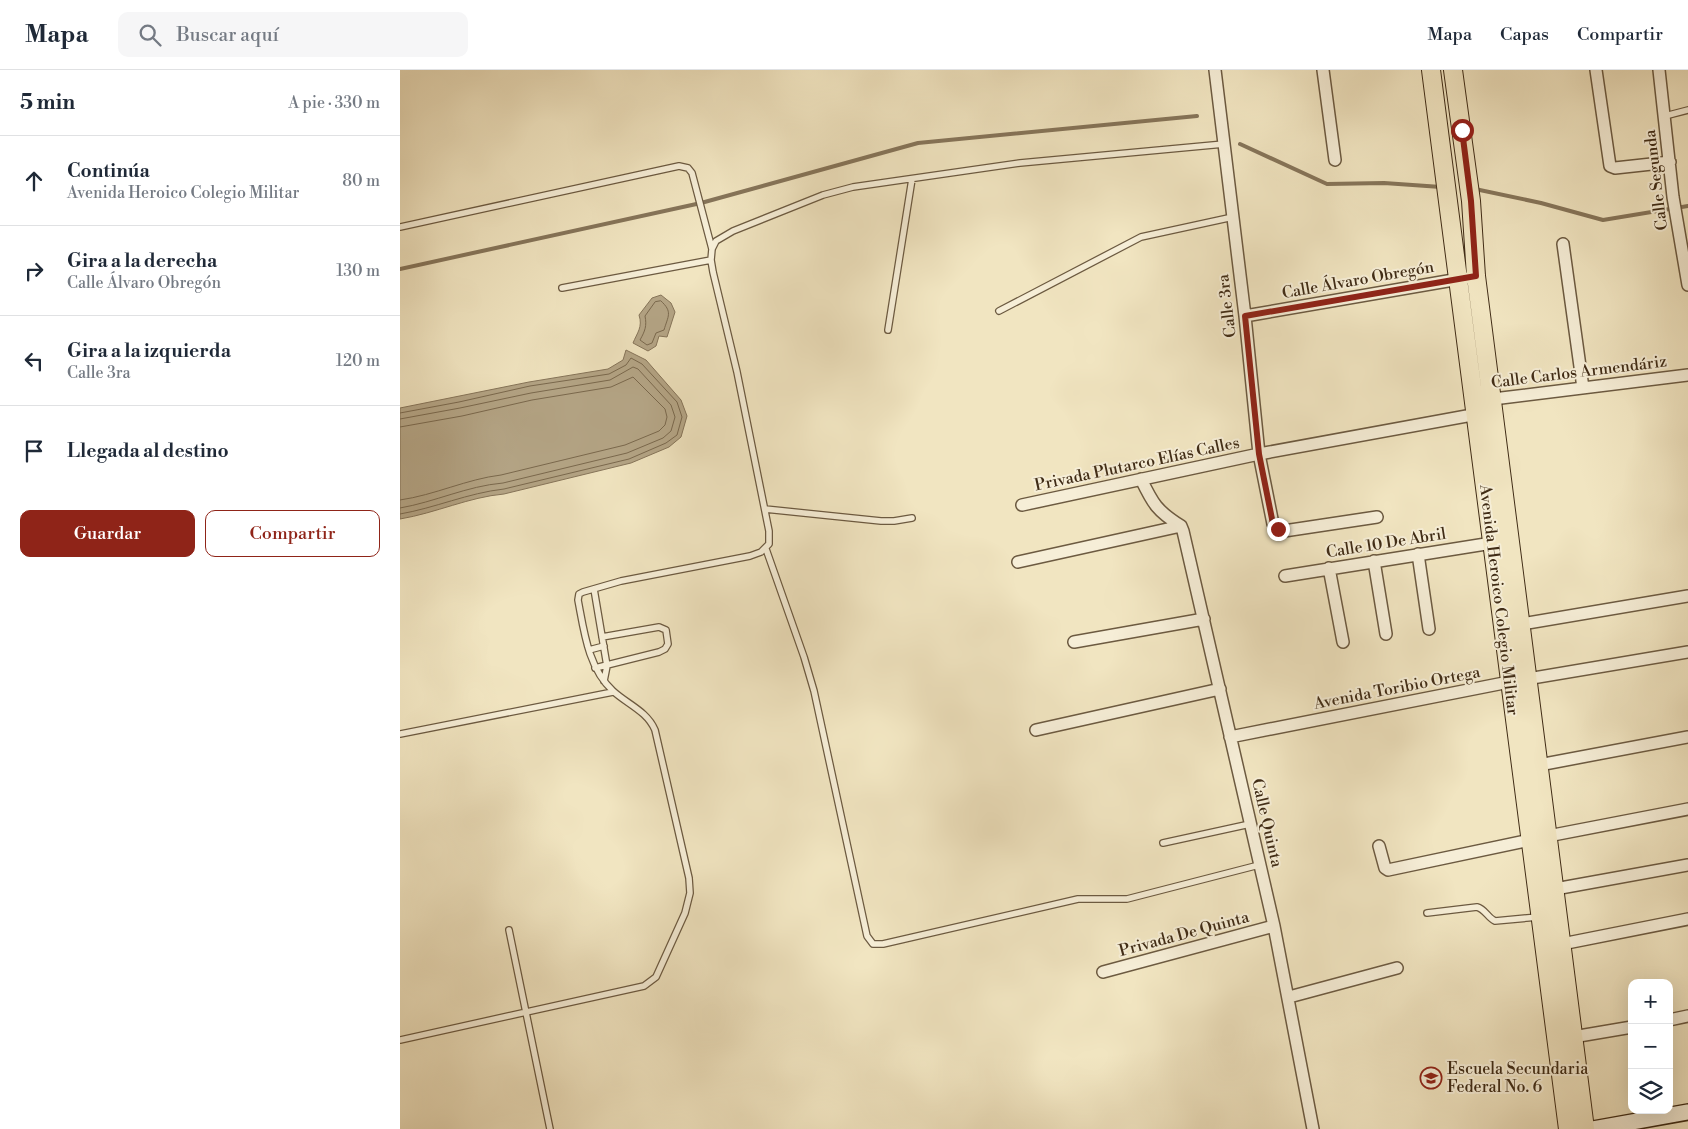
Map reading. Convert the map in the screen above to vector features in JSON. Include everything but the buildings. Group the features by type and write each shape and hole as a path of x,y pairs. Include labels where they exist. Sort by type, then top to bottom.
{"main road":[{"name":"Avenida Heroico Colegio Militar","path":"1431,70 1509,682 1539,838 1555,889 1585,1129"},
{"name":"Avenida Heroico Colegio Militar","path":"1453,70 1471,201 1476,276 1539,765 1541,917 1568,1129"},
{"path":"1436,114 1459,113"}],"street":[{"name":"Calle 3ra","path":"1215,70 1245,316 1259,454 1273,524 1278,529 1284,531 1378,517"},
{"path":"1323,70 1335,160"},
{"path":"1596,70 1610,166 1614,168 1670,162"},
{"name":"Calle Segunda","path":"1659,70 1678,232 1688,285"},
{"path":"1564,244 1583,388"},
{"name":"Calle Álvaro Obregón","path":"1245,316 1476,276"},
{"name":"Calle Carlos Armendáriz","path":"1494,405 1583,388 1688,375"},
{"name":"Privada Plutarco Elías Calles","path":"1022,505 1494,405"},
{"path":"1141,479 1150,500 1158,510 1180,526"},
{"path":"1018,562 1180,526"},
{"name":"Calle Quinta","path":"1180,526 1183,531 1204,619 1274,926 1313,1129"},
{"name":"Calle 10 De Abril","path":"1285,576 1492,542"},
{"path":"1418,554 1429,629"},
{"path":"1374,561 1386,634"},
{"path":"1329,568 1343,642"},
{"path":"1522,624 1688,596"},
{"path":"1074,642 1204,619"},
{"name":"Avenida Toribio Ortega","path":"1230,737 1509,682 1688,652"},
{"path":"1036,730 1220,689"},
{"path":"1539,765 1688,737"},
{"path":"1379,846 1385,868 1388,870 1688,809"},
{"path":"1555,889 1688,865"},
{"path":"1562,944 1688,920"},
{"name":"Privada De Quinta","path":"1103,972 1274,926"},
{"path":"1288,997 1397,968"},
{"path":"1673,1019 1688,1016"},
{"path":"1573,1037 1628,1028"},
{"path":"1593,1129 1688,1112"}],"lane":[{"path":"1665,116 1688,110"},
{"path":"712,249 716,241 733,231 822,195 853,188 1020,163 1224,144"},
{"path":"400,227 679,166 688,168 692,173 712,249 711,260 770,538 766,548 750,556 621,581 579,594 578,600 595,668 613,692 648,719 655,730 689,878 688,902 659,970 651,982 636,989 400,1040"},
{"path":"888,330 912,179"},
{"path":"999,311 1141,236 1233,217"},
{"path":"562,288 711,260"},
{"path":"765,509 882,521 912,518"},
{"path":"766,548 814,691 867,936 873,944 883,944 1078,899 1127,899 1259,865"},
{"path":"594,589 607,666 604,681"},
{"path":"595,668 659,652 665,649 668,644 666,630 659,626 602,637"},
{"path":"589,650 604,646"},
{"path":"400,734 613,692"},
{"path":"1163,843 1250,824"},
{"path":"1427,913 1477,907 1483,909 1495,921 1541,917"},
{"path":"509,930 550,1129"}],"water":[{"path":"661,295 671,303 675,312 667,337 659,336 656,346 648,351 633,343 640,326 639,315 652,298"},
{"path":"626,350 646,360 681,400 687,416 681,437 669,447 631,463 504,494 478,498 400,519 400,408 529,382 608,369 623,360"}],"waterway":[{"path":"400,269 701,203 918,143 1197,116"},
{"path":"1240,144 1327,184 1384,183 1441,187"},
{"path":"1475,189 1541,203 1603,220 1688,206"}],"place":[{"name":"Escuela Secundaria Federal No. 6","path":"1431,1078"}],"route":[{"path":"1278,529 1273,524 1259,454 1245,316 1476,276 1471,201 1462,130"}]}
